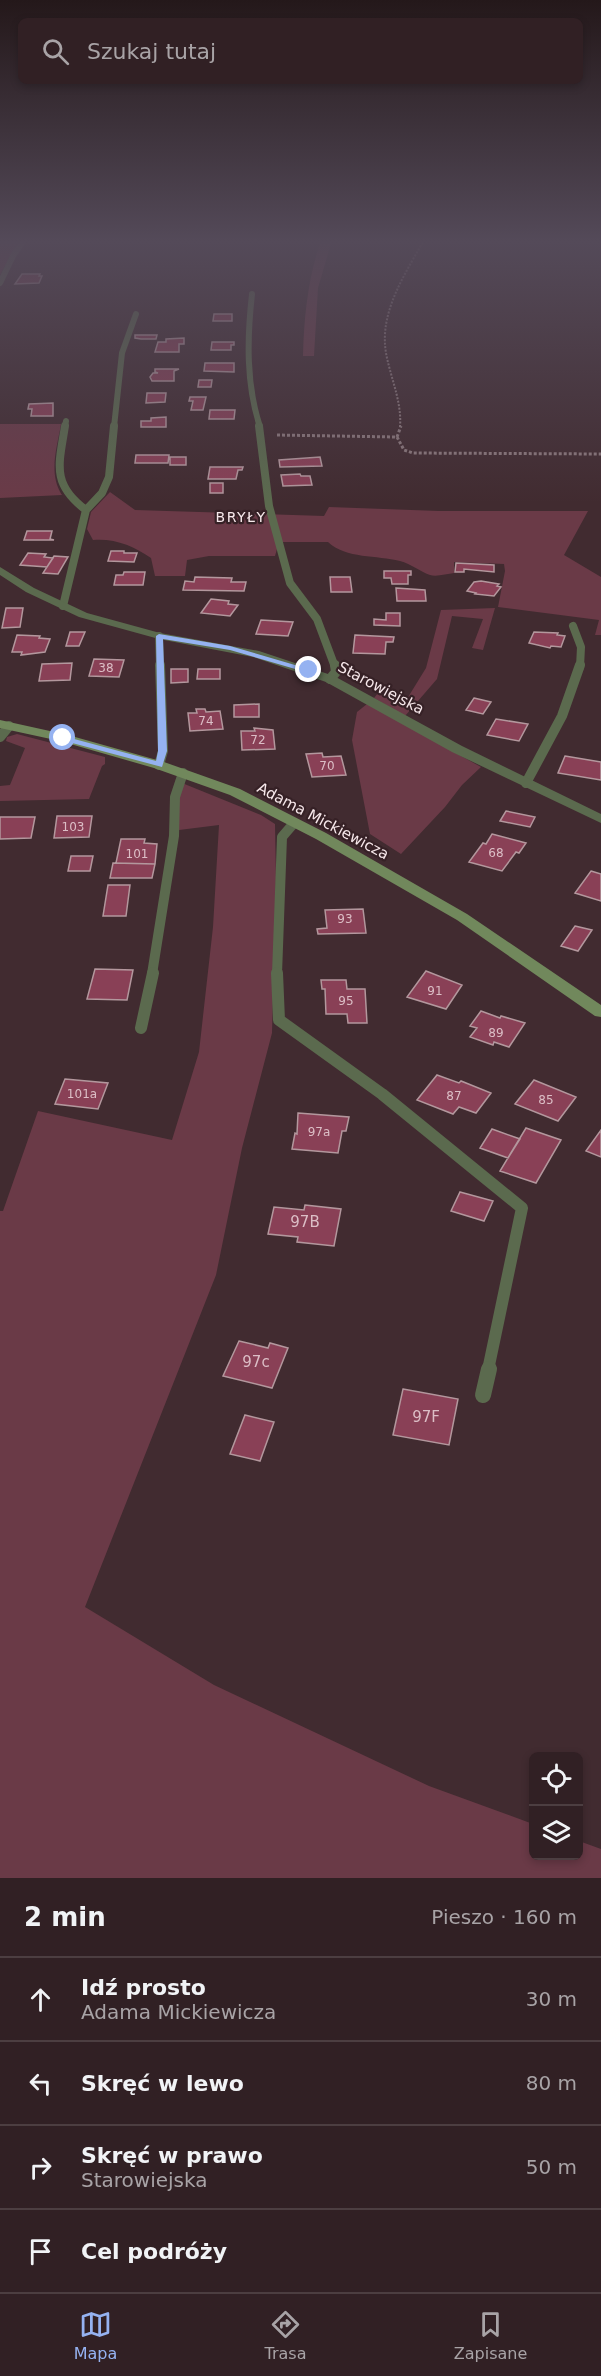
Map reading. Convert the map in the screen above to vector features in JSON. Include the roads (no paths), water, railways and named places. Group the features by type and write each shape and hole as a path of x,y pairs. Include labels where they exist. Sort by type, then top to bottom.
{"street":[{"name":"Starowiejska","path":"0,570 30,590 63,606 113,625 255,654 330,679 457,749 601,819"},
{"name":"Adama Mickiewicza","path":"3,729 159,765 235,792 462,917 601,1012"}],"lane":[{"path":"63,606 86,510 102,494 109,477 122,353 131,328"},
{"path":"248,328 252,400 262,435 269,506 290,583 317,619 334,659 336,672 330,679"},
{"path":"66,421 60,482 66,495 86,510"},
{"path":"526,783 564,711 578,674 582,648 573,626"},
{"path":"159,636 163,751 159,765"},
{"path":"141,1028 152,983 166,897 175,830 176,786 183,773"},
{"path":"294,823 282,837 277,986 279,1020 382,1094 522,1208 483,1395"}],"district":[{"name":"BRYŁY","path":"241,517"}]}
